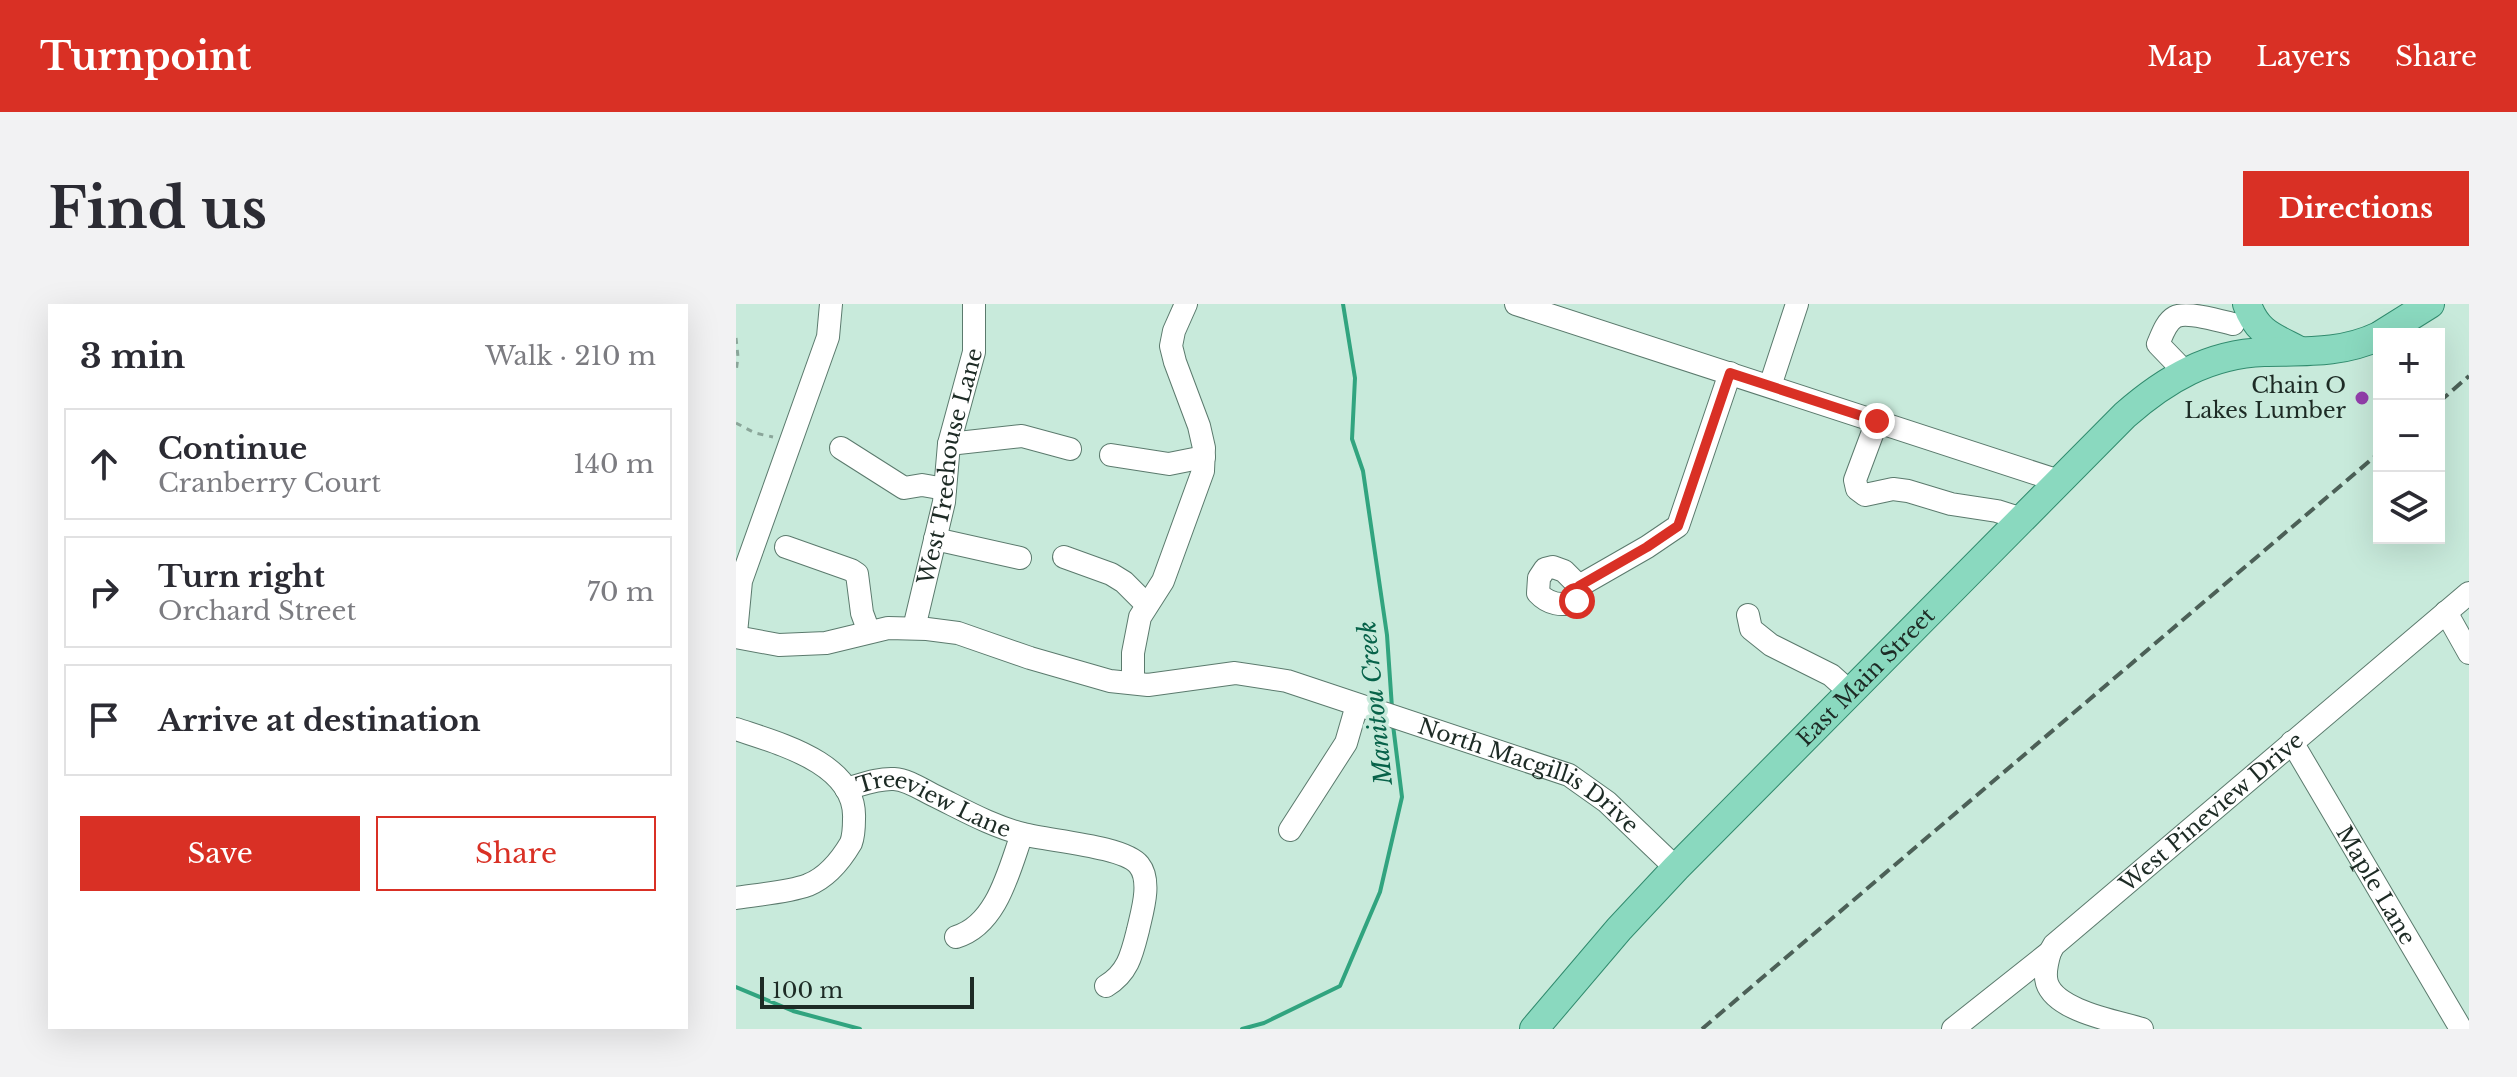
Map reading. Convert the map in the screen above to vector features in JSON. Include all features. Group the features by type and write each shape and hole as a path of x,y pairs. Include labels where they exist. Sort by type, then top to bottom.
{"main road":[{"name":"East Main Street","path":"2392,328 2430,304"},
{"path":"2240,311 2262,330 2302,352"},
{"name":"East Main Street","path":"1534,1029 1676,868 2135,406 2168,381 2223,358 2260,352 2329,352 2373,338"}],"street":[{"path":"736,635 741,581 828,337 831,304"},
{"name":"West Treehouse Lane","path":"914,628 945,489 949,444 974,352 974,304"},
{"path":"1133,683 1133,653 1140,617 1163,581 1203,471 1199,426 1171,346 1186,304"},
{"path":"1770,386 1797,304"},
{"path":"1530,306 2059,481"},
{"path":"2185,372 2158,344 2174,317 2240,311 2223,358"},
{"path":"1579,586 1678,526 1730,373"},
{"path":"1877,421 1855,480 1857,489 1865,495 1893,489 1908,491 2022,519"},
{"path":"949,444 1022,436 1070,449"},
{"path":"841,448 904,488 922,485 945,489"},
{"path":"1111,455 1169,464 1204,457"},
{"path":"935,539 1020,558"},
{"path":"786,547 857,574 862,613 869,632"},
{"path":"1064,557 1111,574 1124,582 1147,605"},
{"name":"West Pineview Drive","path":"1953,1029 2050,952 2054,945 2469,593"},
{"path":"2446,612 2469,653"},
{"path":"1748,615 1751,629 1771,645 1831,675 1850,692"},
{"name":"North Macgillis Drive","path":"736,635 779,645 826,643 888,628 914,628 958,633 1110,681 1148,685 1235,673 1287,681 1569,775 1607,802 1676,868"},
{"path":"1290,830 1368,708"},
{"name":"Treeview Lane","path":"736,729 806,754 827,768 846,789 894,779 1022,834 1100,849 1132,859 1141,867 1144,877 1142,911 1126,969 1106,986"},
{"name":"Maple Lane","path":"2292,742 2461,1029"},
{"path":"738,894 810,884 839,863 853,838 855,811 846,789"},
{"path":"956,937 970,933 988,915 1008,876 1022,834"},
{"path":"2050,952 2046,965 2047,983 2055,996 2069,1006 2142,1029"}],"path":[{"path":"736,338 736,372"},
{"path":"736,423 755,433 793,442"}],"waterway":[{"name":"Manitou Creek","path":"1343,304 1355,378 1352,439 1363,471 1387,635 1392,708"},
{"name":"Manitou Creek","path":"1242,1029 1264,1023 1340,986 1380,892 1402,797 1393,725"},
{"name":"Manitou Creek","path":"736,987 793,1011 860,1029"}],"railway":[{"path":"2441,400 2469,376"},
{"path":"1702,1029 2373,458"}],"place":[{"name":"Chain O Lakes Lumber","path":"2362,398"}],"route":[{"path":"1577,601 1579,586 1678,526 1730,373 1877,421"}]}
